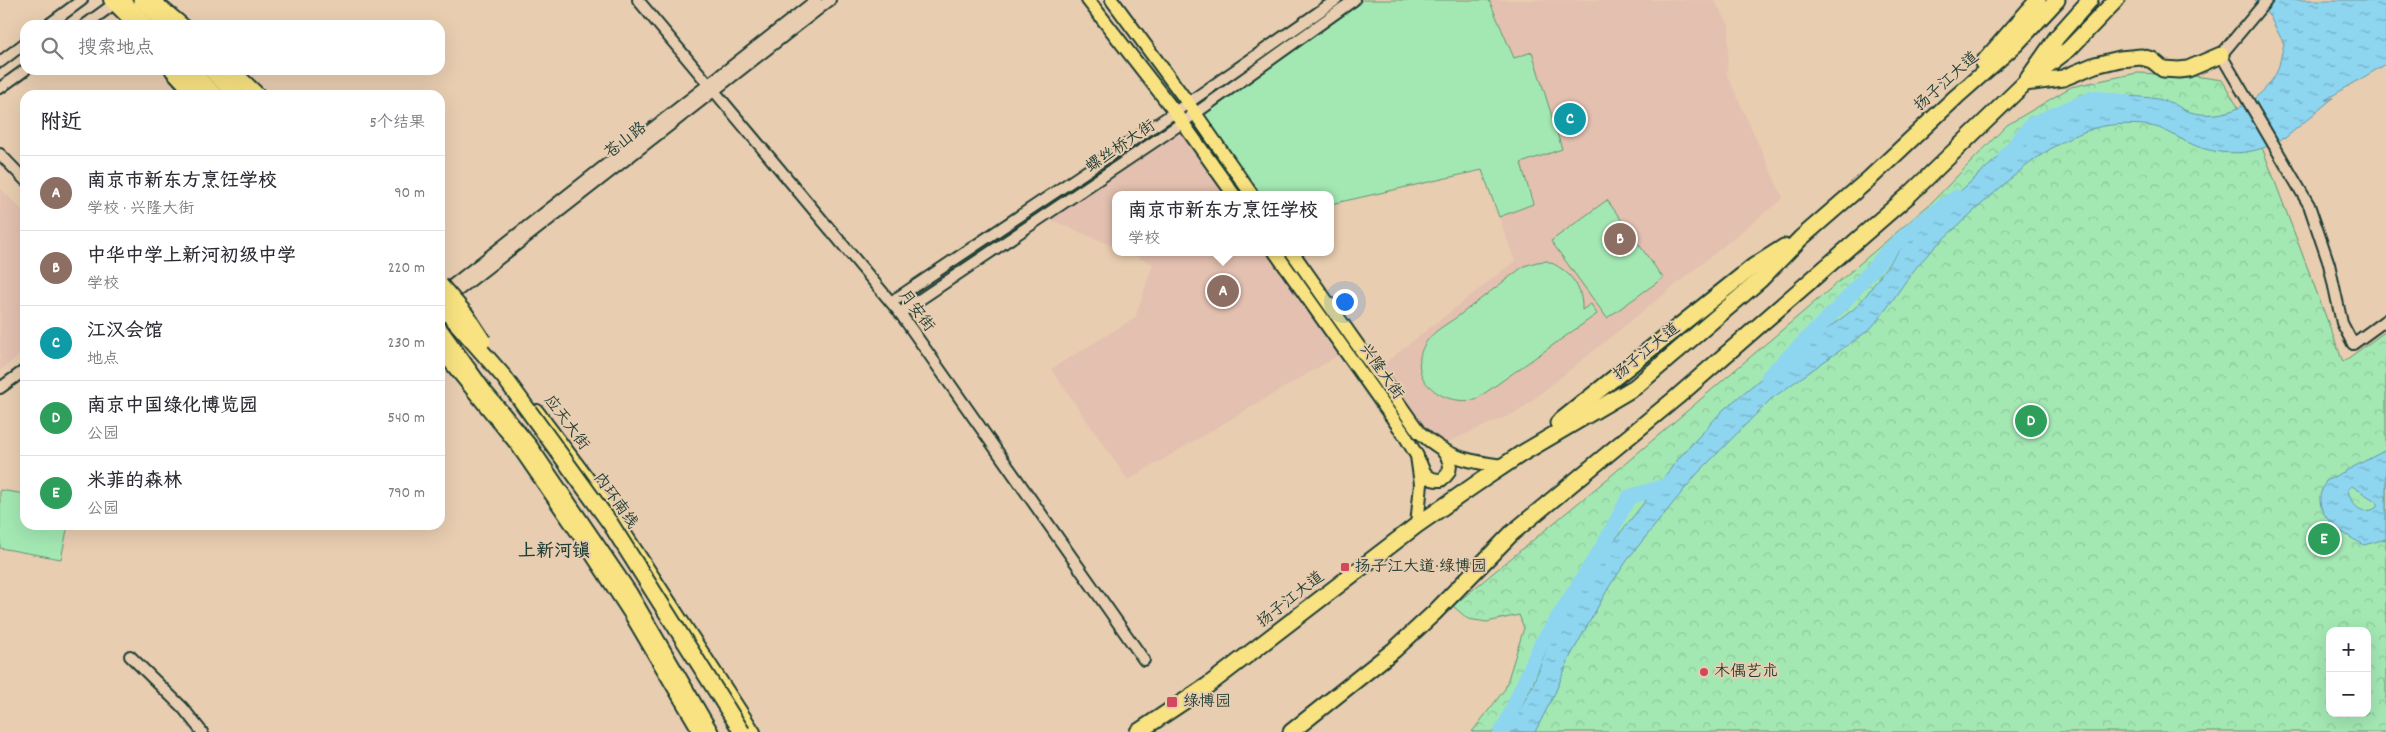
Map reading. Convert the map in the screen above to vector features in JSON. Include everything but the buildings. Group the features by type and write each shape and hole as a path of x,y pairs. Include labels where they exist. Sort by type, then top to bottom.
{"highway":[{"path":"141,0 161,20"},
{"name":"扬子江大道","path":"1138,732 1193,696 1417,525 1521,454 1754,266 1801,238 1869,180 1956,97 2016,44 2057,0"},
{"path":"2025,82 2057,37 2090,0"},
{"path":"1291,732 1394,650 1434,613 1512,533 1677,396 1909,195 2025,82 2069,49 2116,0"},
{"path":"116,1 133,20"},
{"path":"1956,97 2037,2"},
{"path":"159,5 175,20"},
{"path":"2025,82 2063,78 2095,65 2120,59 2141,57 2152,60 2163,69 2179,70 2221,54"},
{"path":"178,75 191,90"},
{"path":"195,75 210,90"},
{"path":"216,75 231,90"},
{"path":"235,75 252,90"},
{"name":"内环南线","path":"445,299 466,315 504,377 610,522 742,732"},
{"path":"445,337 485,393"},
{"path":"445,347 529,446 629,593 706,730"}],"main road":[{"path":"1088,0 1179,118 1231,191"},
{"path":"1112,0 1192,108 1249,191"},
{"path":"184,75 199,90"},
{"path":"229,75 243,90"},
{"name":"兴隆大街","path":"1278,256 1418,456 1420,491 1417,525"},
{"name":"兴隆大街","path":"1295,256 1419,432 1443,451 1454,457 1503,466"},
{"name":"应天大街","path":"445,301 558,437 598,492 754,732"},
{"path":"445,356 517,445 579,535 706,730"},
{"path":"1418,456 1427,476 1434,480 1441,480 1450,471 1451,465 1443,451"}],"street":[{"path":"55,20 82,0"},
{"name":"月安街","path":"638,0 900,313 1144,660"},
{"name":"苍山路","path":"711,89 816,0"},
{"name":"苍山路","path":"445,293 830,0"},
{"name":"螺丝桥大街","path":"900,313 1179,118 1336,0"},
{"name":"螺丝桥大街","path":"1192,108 1354,0"},
{"path":"2268,0 2221,54 2309,205 2329,264 2342,323 2353,344 2386,320"},
{"path":"91,20 116,1"},
{"path":"0,62 20,47"},
{"path":"0,88 20,74"},
{"name":"螺丝桥大街","path":"891,302 1179,118"},
{"path":"0,154 20,175"},
{"path":"0,388 20,374"},
{"path":"130,656 183,708 202,732"}],"shaded area":[{"path":"1489,0 1714,0 1729,25 1727,75 1783,198 1519,411 1436,447 1376,370 1515,261 1499,217 1533,204 1521,163 1532,53 1514,58"},
{"path":"1175,112 1231,191 1112,191 1112,246 1045,217 1038,205"},
{"path":"0,188 20,208 20,356 0,370"},
{"path":"1136,256 1278,256 1346,351 1128,480 1051,369 1135,318 1153,264"}],"green space":[{"path":"1354,0 1489,0 1514,58 1532,52 1562,149 1521,163 1533,204 1499,217 1482,170 1334,203 1334,191 1249,191 1196,114"},
{"path":"2137,73 2188,75 2222,80 2263,150 2343,362 2386,331 2386,732 1472,732 1505,689 1524,628 1519,615 1487,622 1468,619 1453,606 1606,480 1931,203 2007,125 2071,87"},
{"path":"1607,200 1663,278 1607,318 1551,241"},
{"path":"1547,261 1562,269 1573,280 1580,293 1582,310 1591,304 1597,314 1475,400 1450,399 1439,394 1429,386 1422,376 1419,364 1421,352 1430,337 1524,266"},
{"path":"0,490 20,493 20,530 67,530 61,559 0,548"}],"water":[{"path":"2255,0 2386,0 2386,64 2325,100 2333,98 2284,139 2263,148 2230,153 2218,152 2196,146 2159,128 2136,124 2118,124 2101,126 2077,135 2045,152 2030,163 1928,254 1869,330 1771,399 1696,475 1631,555 1609,587 1570,657 1555,693 1535,732 1508,732 1533,684 1547,647 1588,574 1679,458 1723,410 1764,376 1854,309 1892,259 1922,226 1995,160 2026,136 2059,115 2095,101 2130,96 2158,99 2190,112 2203,114 2227,112 2249,102 2267,87 2276,73 2284,44 2270,17"},
{"path":"2386,450 2386,539 2364,545 2334,526 2328,520 2321,505 2320,496 2326,481","holes":["2352,486 2377,502 2377,507 2372,510 2362,510 2351,500 2348,489"]}],"waterway":[{"path":"2005,157 2032,124 2094,98 2126,102"},
{"path":"1768,377 1843,303 1889,250 1920,222 1957,197"},
{"path":"1501,732 1540,646 1603,546 1629,497 1665,486 1670,481"}],"place":[{"name":"江汉会馆","path":"1570,119"},
{"name":"中华中学上新河初级中学","path":"1620,239"},
{"name":"南京市新东方烹饪学校","path":"1223,291"},
{"name":"南京中国绿化博览园","path":"2031,421"},
{"name":"米菲的森林","path":"2324,539"},
{"name":"扬子江大道·绿博园","path":"1345,567"},
{"name":"木偶艺术","path":"1704,672"},
{"name":"绿博园","path":"1172,702"}],"district":[{"name":"上新河镇","path":"554,552"}]}
